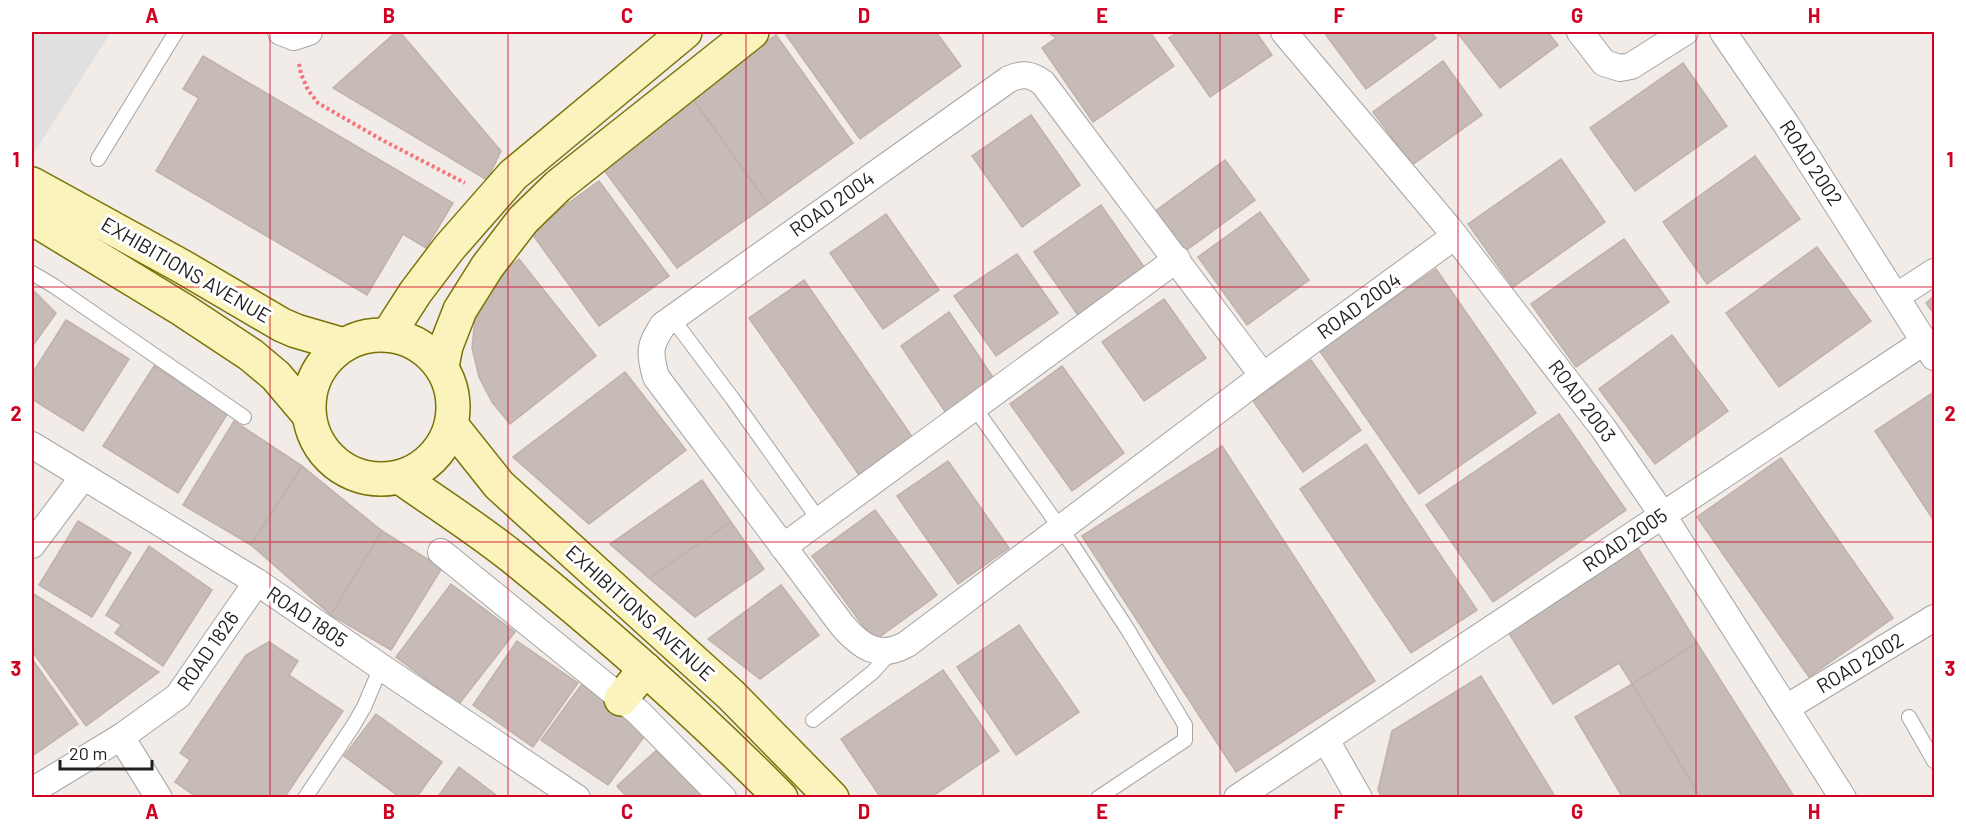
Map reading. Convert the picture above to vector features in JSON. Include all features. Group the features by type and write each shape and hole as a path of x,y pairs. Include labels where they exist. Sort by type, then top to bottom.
{"main road":[{"path":"388,335 415,293 449,248 513,175 685,32"},
{"path":"442,366 446,346 460,310 487,267 523,220 558,186 753,32"},
{"name":"EXHIBITIONS AVENUE","path":"32,184 183,267 282,325 344,345"},
{"name":"EXHIBITIONS AVENUE","path":"33,221 183,310 251,355 276,375 309,415"},
{"path":"388,335 409,339 427,351 442,366 451,385 454,405 452,426 444,443 433,458 417,470 400,477 375,479 351,472 331,459 316,439 309,415 310,395 316,375 328,358 344,345 365,337 388,335"},
{"name":"EXHIBITIONS AVENUE","path":"452,426 478,461 514,500 730,695 832,798"},
{"name":"EXHIBITIONS AVENUE","path":"400,477 514,558 645,669 733,749 781,798"},
{"path":"621,699 645,669"}],"street":[{"path":"1580,32 1604,63 1620,68 1631,66 1685,32"},
{"name":"ROAD 2002","path":"1723,32 1786,124 1930,349"},
{"name":"ROAD 2003","path":"1290,34 1452,232 1603,428 1662,514 1843,798"},
{"name":"ROAD 2004","path":"1260,371 1043,83 1029,75 1019,75 1000,85 672,318 663,325 653,341 651,359 656,377 854,640 870,648 891,652 908,644 1260,371 1452,232"},
{"path":"783,547 1177,259"},
{"path":"1897,296 1935,272"},
{"name":"ROAD 2005","path":"1237,798 1662,514 1930,349"},
{"name":"ROAD 1805","path":"32,445 257,582 577,798"},
{"path":"32,545 84,477"},
{"path":"441,552 652,725 723,798"},
{"name":"ROAD 1826","path":"32,791 121,737 178,696 257,582"},
{"name":"ROAD 2002","path":"1786,708 1935,618"},
{"path":"121,737 159,798"},
{"path":"1326,740 1359,798"}],"lane":[{"path":"98,159 176,32"},
{"path":"32,273 244,417"},
{"path":"672,318 819,520"},
{"path":"974,407 1060,528 1128,630 1185,725 1185,740 1098,798"},
{"name":"ROAD 2004","path":"813,720 873,672 891,652"},
{"path":"305,798 353,726 381,667"},
{"path":"1909,717 1935,762"}],"path":[{"path":"295,33 301,74 308,90 318,103 384,141 494,197"}],"shaded area":[{"path":"32,32 111,32 32,156"}],"building":[{"path":"396,32 400,32 501,151 487,180 333,88"},
{"path":"784,32 936,32 961,66 860,139"},
{"path":"1047,32 1150,32 1174,66 1093,122 1042,48 1056,38"},
{"path":"1178,32 1256,32 1272,55 1210,97 1169,38"},
{"path":"1331,32 1431,32 1436,38 1366,89 1326,35"},
{"path":"1457,32 1548,32 1558,45 1500,88"},
{"path":"776,35 853,143 768,204 690,95"},
{"path":"203,56 453,203 426,248 403,234 367,295 156,171 199,98 183,89"},
{"path":"1443,61 1482,115 1412,165 1373,112"},
{"path":"1683,63 1727,126 1635,191 1590,128"},
{"path":"690,95 768,204 677,268 604,170"},
{"path":"1031,115 1080,185 1022,227 972,156"},
{"path":"1755,156 1800,219 1707,284 1663,222"},
{"path":"1561,159 1605,222 1513,287 1468,224"},
{"path":"1225,160 1255,200 1184,252 1154,212"},
{"path":"599,181 669,276 599,326 530,231"},
{"path":"1101,205 1149,274 1082,321 1034,252"},
{"path":"1260,212 1309,280 1247,325 1198,257"},
{"path":"886,214 939,290 883,329 830,253"},
{"path":"1624,239 1669,302 1576,367 1531,304"},
{"path":"1817,247 1871,321 1779,387 1726,313"},
{"path":"1017,254 1058,313 996,356 954,296"},
{"path":"519,259 596,356 510,424 492,402 479,377 472,348 475,319 497,277"},
{"path":"1436,269 1536,413 1419,494 1319,350"},
{"path":"804,280 913,438 859,475 749,318"},
{"path":"32,290 56,313 32,347"},
{"path":"1934,296 1934,314 1926,303"},
{"path":"1164,299 1206,358 1144,401 1102,342"},
{"path":"949,312 999,386 950,419 901,346"},
{"path":"66,320 129,359 83,431 32,399 32,374"},
{"path":"1672,335 1728,411 1655,464 1599,389"},
{"path":"1311,360 1361,430 1303,472 1253,401"},
{"path":"154,366 228,413 178,493 103,446"},
{"path":"1062,366 1124,453 1072,491 1010,404"},
{"path":"625,372 686,450 589,524 513,457"},
{"path":"1934,392 1934,521 1875,431"},
{"path":"1559,414 1626,510 1493,602 1426,505"},
{"path":"234,421 302,466 251,545 183,505"},
{"path":"1366,444 1477,610 1411,653 1300,489"},
{"path":"1222,446 1375,681 1236,772 1082,536"},
{"path":"1781,458 1893,618 1809,677 1697,517"},
{"path":"948,461 1009,548 958,584 897,496"},
{"path":"302,466 382,531 331,615 251,545"},
{"path":"702,480 731,522 649,578 610,544"},
{"path":"875,510 937,595 874,641 812,556"},
{"path":"78,521 131,553 92,617 39,585"},
{"path":"731,522 764,569 695,617 649,578"},
{"path":"382,531 442,568 391,650 331,615"},
{"path":"1636,545 1697,643 1632,684 1619,663 1553,704 1505,627"},
{"path":"149,546 212,590 163,666 115,633 121,625 106,615"},
{"path":"451,584 515,632 459,704 396,657"},
{"path":"781,585 819,635 760,679 708,639"},
{"path":"32,593 159,672 86,726 32,651"},
{"path":"1019,625 1079,712 1016,755 957,667"},
{"path":"517,641 578,683 533,747 473,705"},
{"path":"269,642 298,661 289,675 343,711 284,798 198,798 175,782 190,760 180,753 246,655"},
{"path":"1697,643 1795,798 1701,798 1632,684"},
{"path":"32,659 78,724 32,756"},
{"path":"943,670 999,751 930,798 881,798 841,739"},
{"path":"1481,676 1556,798 1382,798 1378,790 1392,731"},
{"path":"582,684 647,733 608,785 541,740"},
{"path":"1632,684 1701,798 1623,798 1575,717"},
{"path":"376,714 442,762 416,798 401,798 344,756"},
{"path":"660,747 707,798 628,798 617,786"},
{"path":"459,767 500,798 437,798"}]}
